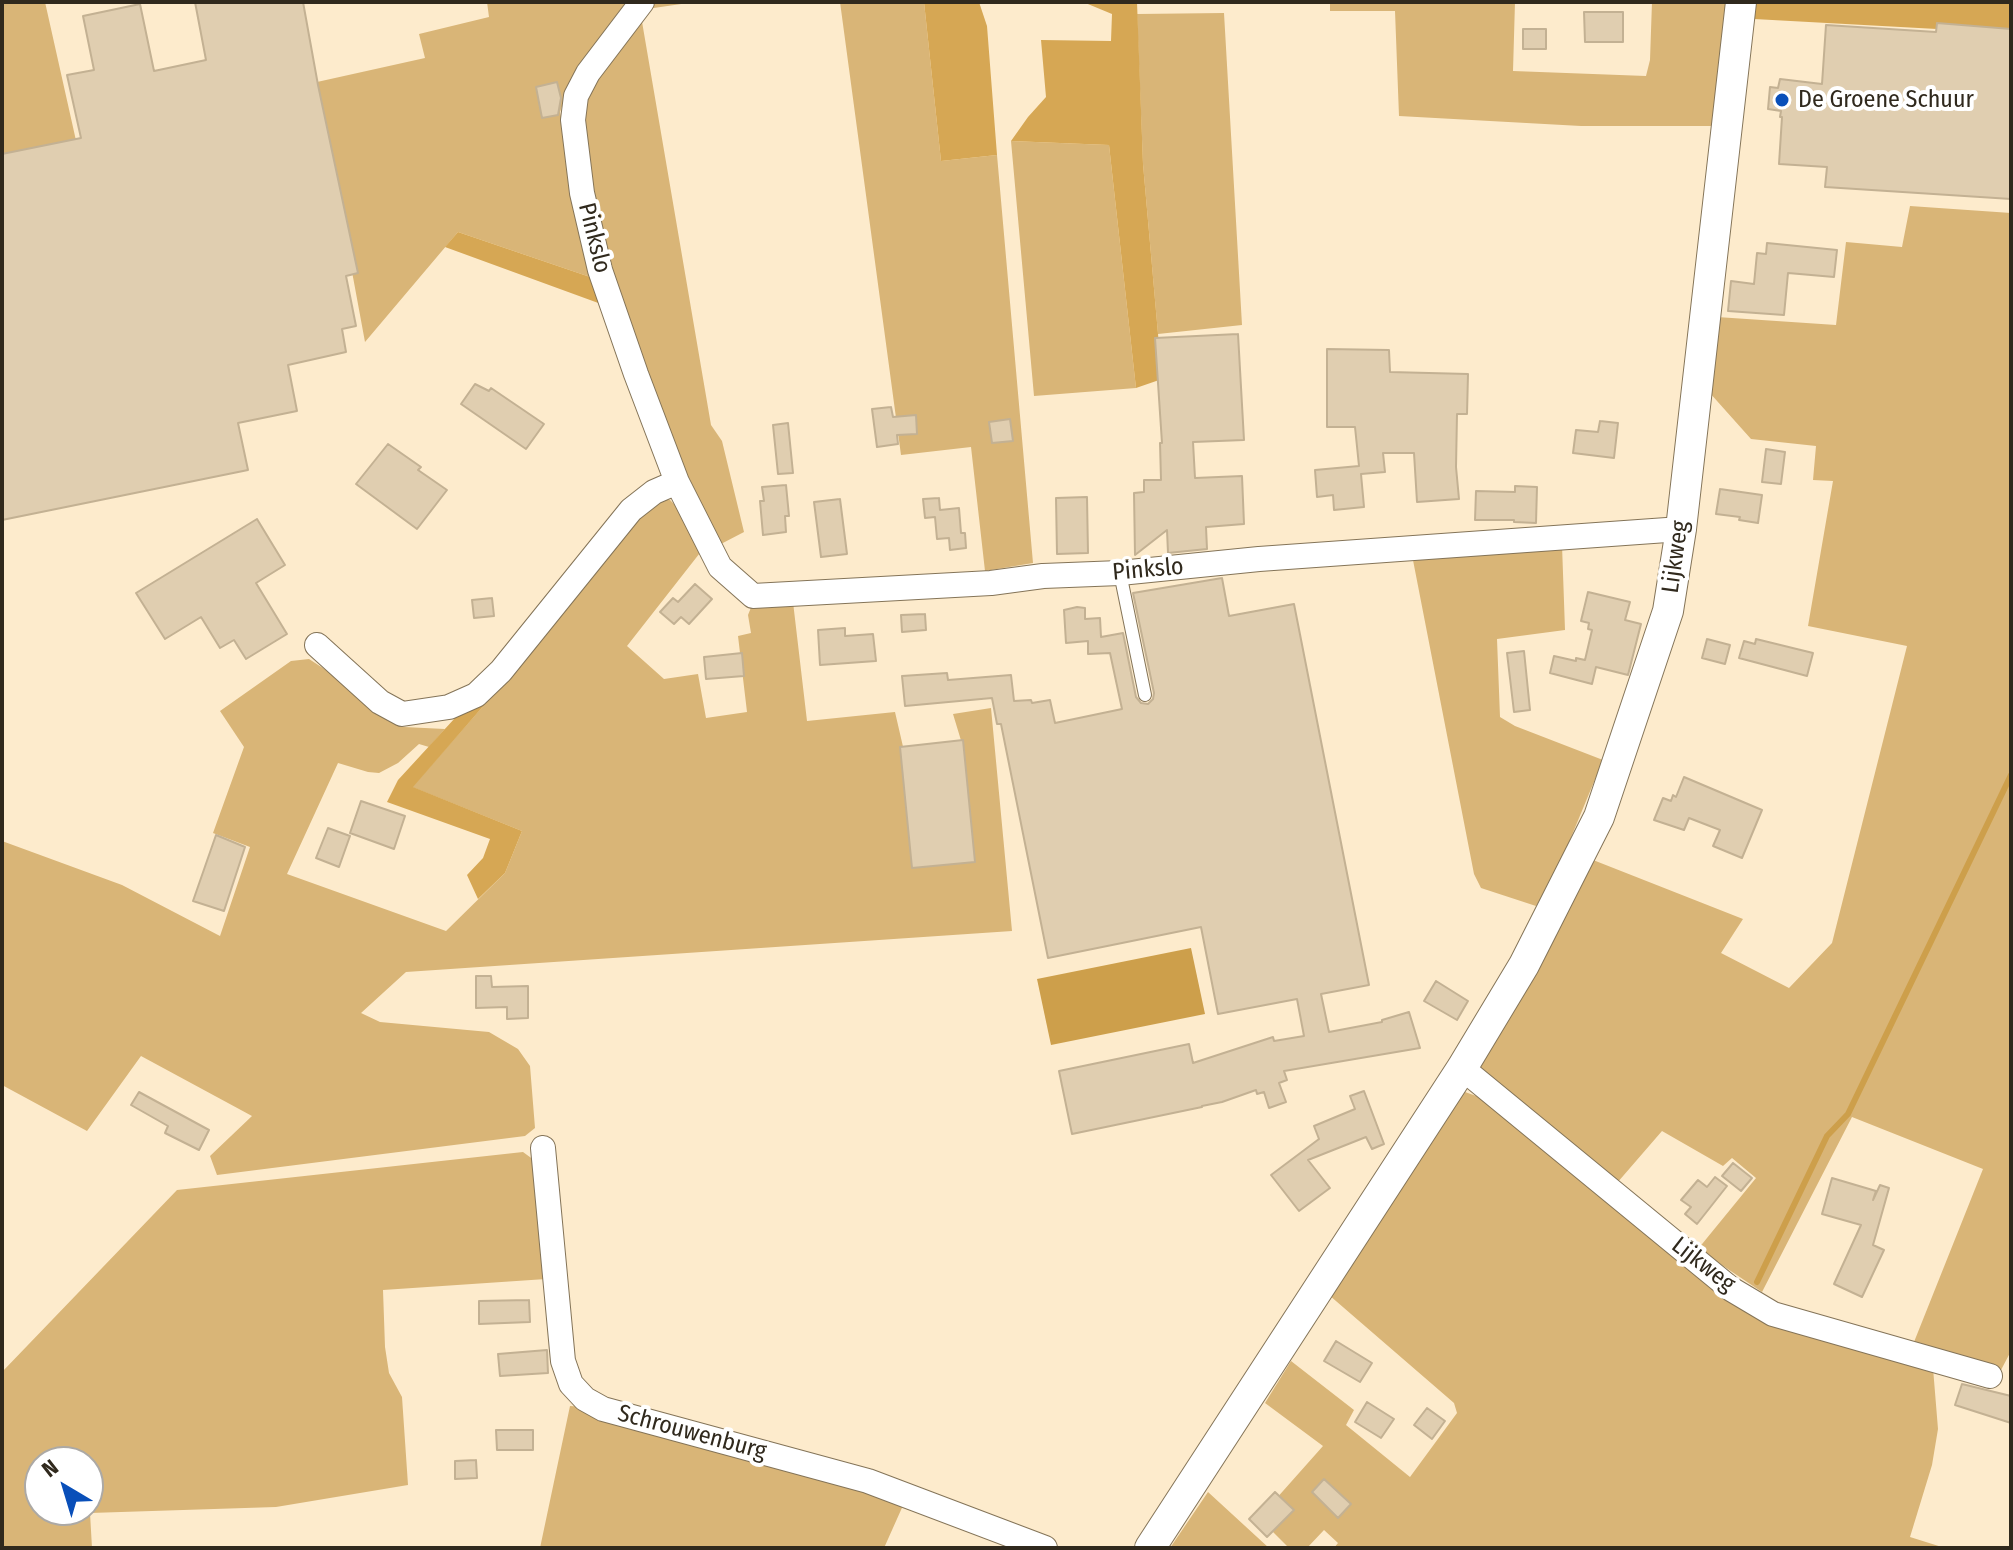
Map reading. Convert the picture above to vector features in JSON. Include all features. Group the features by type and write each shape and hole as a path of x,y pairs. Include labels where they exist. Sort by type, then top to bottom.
{"street":[{"name":"Pinkslo","path":"642,2 588,73 576,96 573,120 582,193 600,270 677,482 720,567 753,596 991,583 1259,559 1681,529"},
{"name":"Lijkweg","path":"1150,1548 1462,1068 1524,965 1599,817 1668,611 1681,529 1741,2"},
{"path":"317,645 380,702 402,714 449,707 476,695 501,671 631,510 654,492 677,482"},
{"name":"Lijkweg","path":"1462,1068 1731,1289 1749,1300 1773,1314 1990,1376"},
{"name":"Schrouwenburg","path":"543,1148 563,1361 571,1384 585,1399 603,1409 868,1481 1045,1548"}],"lane":[{"path":"1120,573 1145,695"}],"shaded area":[{"path":"2,2 45,2 77,145 2,159"},
{"path":"487,2 626,2 573,75 560,112 593,278 458,232 365,342 317,82 425,58 419,34 489,17"},
{"path":"645,2 695,2 640,10 711,425 722,441 744,532 719,545 706,524 641,374 599,250 579,132 580,95 609,49"},
{"path":"840,2 924,2 941,161 997,155 1033,563 985,571 971,447 901,455"},
{"path":"924,2 979,2 987,26 997,155 941,161"},
{"path":"1083,2 1137,2 1143,164 1162,379 1136,388 1109,145 1011,141 1046,97 1041,40 1111,41 1112,14"},
{"path":"1330,2 1515,2 1513,71 1646,76 1650,60 1652,2 1732,2 1715,126 1581,126 1399,116 1395,11 1330,11"},
{"path":"1756,2 2011,2 2011,29 1937,29 1754,19"},
{"path":"1224,13 1242,325 1158,334 1143,164 1137,14"},
{"path":"1011,141 1109,145 1136,388 1034,396"},
{"path":"1910,206 2011,213 2011,1351 2001,1370 1914,1342 1983,1169 1852,1117 1762,1292 1698,1249 1756,1178 1732,1158 1723,1166 1662,1131 1617,1183 1481,1073 1477,1058 1588,858 1743,919 1721,953 1789,988 1832,943 1907,646 1808,626 1833,481 1813,480 1816,446 1751,439 1709,392 1717,317 1836,325 1846,242 1902,247"},
{"path":"458,232 593,278 601,304 445,247"},
{"path":"650,499 670,500 681,511 703,549 627,646 664,679 698,674 706,718 747,712 738,636 751,633 748,615 754,600 793,602 807,721 895,712 904,751 963,747 953,714 991,708 1012,931 406,972 361,1013 380,1022 489,1032 518,1049 530,1066 535,1128 525,1136 217,1175 210,1156 252,1116 141,1056 87,1131 2,1085 2,841 122,885 220,936 250,847 213,833 244,747 220,711 291,661 309,659 332,674 374,713 404,727 445,729 429,747 419,744 398,763 379,773 338,763 287,874 446,931 505,873 522,831 412,787 486,703 625,526"},
{"path":"1562,545 1565,630 1497,639 1500,717 1515,726 1603,760 1555,876 1536,906 1481,888 1474,874 1412,555"},
{"path":"486,703 413,787 522,831 505,873 478,899 467,875 483,858 490,839 387,802 398,780 455,718"},
{"path":"1191,948 1205,1014 1051,1045 1037,979"},
{"path":"1465,1092 1479,1097 1712,1281 1933,1368 1938,1429 1932,1465 1910,1537 1945,1548 1334,1548 1338,1543 1324,1530 1307,1548 1289,1548 1259,1518 1323,1446 1265,1403 1291,1361 1354,1410 1346,1425 1410,1477 1457,1413 1454,1403 1329,1295 1453,1097"},
{"path":"523,1152 538,1163 546,1279 383,1290 385,1347 389,1373 402,1397 408,1485 276,1507 104,1513 104,1446 24,1446 24,1526 91,1526 92,1548 2,1548 2,1372 177,1190"},
{"path":"570,1406 584,1407 905,1501 884,1548 540,1548"},
{"path":"1208,1492 1269,1548 1170,1548"}],"building":[{"path":"195,2 303,2 358,273 346,276 356,326 342,329 346,352 288,365 297,411 238,423 248,470 2,520 2,154 81,138 67,75 94,70 83,16 140,4 154,71 206,60"},
{"path":"1584,12 1623,12 1623,42 1585,42"},
{"path":"1937,23 2011,29 2011,199 1825,187 1827,167 1779,164 1782,117 1781,111 1768,109 1770,87 1778,88 1780,79 1822,84 1826,25 1936,32"},
{"path":"1523,29 1546,29 1546,49 1523,49"},
{"path":"557,82 561,98 558,115 542,118 536,87"},
{"path":"1767,243 1837,250 1834,277 1788,273 1784,315 1728,311 1731,281 1754,284 1757,253 1766,254"},
{"path":"1238,334 1244,440 1193,442 1195,478 1242,476 1244,524 1206,527 1207,549 1168,553 1167,530 1135,555 1134,493 1144,492 1144,480 1161,480 1162,443 1155,338"},
{"path":"1327,349 1389,350 1390,372 1468,374 1467,414 1457,414 1459,499 1417,502 1414,453 1383,453 1385,472 1361,474 1364,507 1334,510 1333,495 1317,497 1315,470 1359,466 1355,427 1327,427"},
{"path":"475,384 489,391 491,388 544,424 526,449 461,404"},
{"path":"891,407 893,417 916,415 917,434 897,435 898,444 877,447 872,409"},
{"path":"1010,419 1013,441 992,443 989,422"},
{"path":"1600,421 1618,423 1614,458 1573,453 1576,430 1598,432"},
{"path":"788,423 793,473 778,474 773,425"},
{"path":"388,444 447,490 417,529 356,484"},
{"path":"1766,449 1785,452 1781,484 1762,482"},
{"path":"786,485 789,516 785,516 786,532 763,535 762,487"},
{"path":"1515,486 1537,487 1536,523 1475,520 1476,491 1515,492"},
{"path":"1720,489 1762,495 1758,523 1716,514"},
{"path":"1087,497 1088,553 1057,554 1056,498"},
{"path":"939,498 940,510 959,508 966,548 950,550 949,538 937,539 935,517 925,518 923,499"},
{"path":"840,499 847,554 821,557 814,502"},
{"path":"257,519 285,565 256,583 287,634 246,659 234,640 220,648 201,617 165,639 136,593"},
{"path":"1222,578 1229,616 1294,604 1369,985 1321,994 1329,1032 1382,1022 1409,1012 1420,1048 1284,1071 1287,1080 1279,1083 1286,1102 1269,1108 1264,1092 1257,1094 1256,1090 1202,1107 1072,1134 1059,1071 1189,1044 1193,1063 1273,1037 1274,1041 1304,1036 1297,999 1218,1014 1201,927 1048,958 1001,724 997,724 992,698 905,706 902,676 947,673 948,680 1011,675 1014,701 1031,700 1032,703 1050,700 1055,723 1122,709 1110,653 1088,654 1088,641 1066,643 1064,610 1077,607 1085,608 1085,619 1100,618 1101,637 1123,633 1136,697 1141,703 1148,704 1154,693 1133,593"},
{"path":"695,584 712,599 689,624 681,617 674,624 660,612 673,598 678,602"},
{"path":"1588,592 1630,602 1625,620 1641,624 1628,675 1596,667 1592,684 1550,673 1554,656 1585,660 1592,630 1588,629 1589,623 1581,621"},
{"path":"492,598 494,616 474,618 472,600"},
{"path":"925,614 926,630 902,632 901,615"},
{"path":"845,628 845,636 873,634 876,661 820,665 818,630"},
{"path":"1707,639 1730,645 1725,664 1702,658"},
{"path":"1756,639 1813,653 1807,676 1739,658 1744,641 1755,644"},
{"path":"1524,651 1530,710 1514,712 1507,653"},
{"path":"742,653 744,676 706,679 704,657"},
{"path":"963,740 975,862 912,868 900,747"},
{"path":"1684,777 1762,810 1742,858 1713,846 1720,830 1689,818 1684,830 1654,820 1663,798 1671,801 1673,795 1676,797"},
{"path":"361,801 405,816 394,849 350,833"},
{"path":"328,828 350,836 339,867 316,858"},
{"path":"216,835 245,847 224,911 193,901"},
{"path":"476,976 491,976 492,987 528,986 528,1018 507,1019 507,1007 476,1008"},
{"path":"1436,981 1468,1001 1457,1020 1424,1001"},
{"path":"1364,1091 1384,1144 1372,1149 1366,1137 1308,1160 1330,1188 1299,1211 1271,1175 1319,1139 1314,1126 1355,1109 1350,1096"},
{"path":"139,1092 209,1130 199,1150 165,1133 168,1126 131,1105"},
{"path":"1733,1163 1752,1178 1741,1191 1722,1176"},
{"path":"1715,1177 1727,1186 1697,1224 1685,1214 1691,1207 1681,1200 1698,1180 1707,1187"},
{"path":"1832,1178 1876,1191 1873,1200 1880,1185 1889,1188 1873,1245 1884,1250 1862,1297 1834,1284 1861,1225 1822,1214"},
{"path":"529,1300 530,1322 479,1324 479,1301"},
{"path":"1336,1341 1372,1363 1360,1382 1324,1361"},
{"path":"547,1350 548,1373 500,1376 498,1354"},
{"path":"1962,1384 2011,1396 2011,1423 1955,1405"},
{"path":"1367,1402 1394,1419 1381,1438 1355,1422"},
{"path":"1427,1408 1445,1421 1432,1439 1414,1425"},
{"path":"496,1430 533,1430 533,1450 497,1450"},
{"path":"476,1460 477,1478 455,1479 455,1461"},
{"path":"1324,1479 1351,1504 1338,1518 1312,1492"},
{"path":"1275,1492 1294,1510 1267,1537 1249,1519"}],"waterway":[{"path":"1757,1282 1827,1136 1848,1114 2011,775"}],"place":[{"name":"De Groene Schuur","path":"1782,100"}]}
